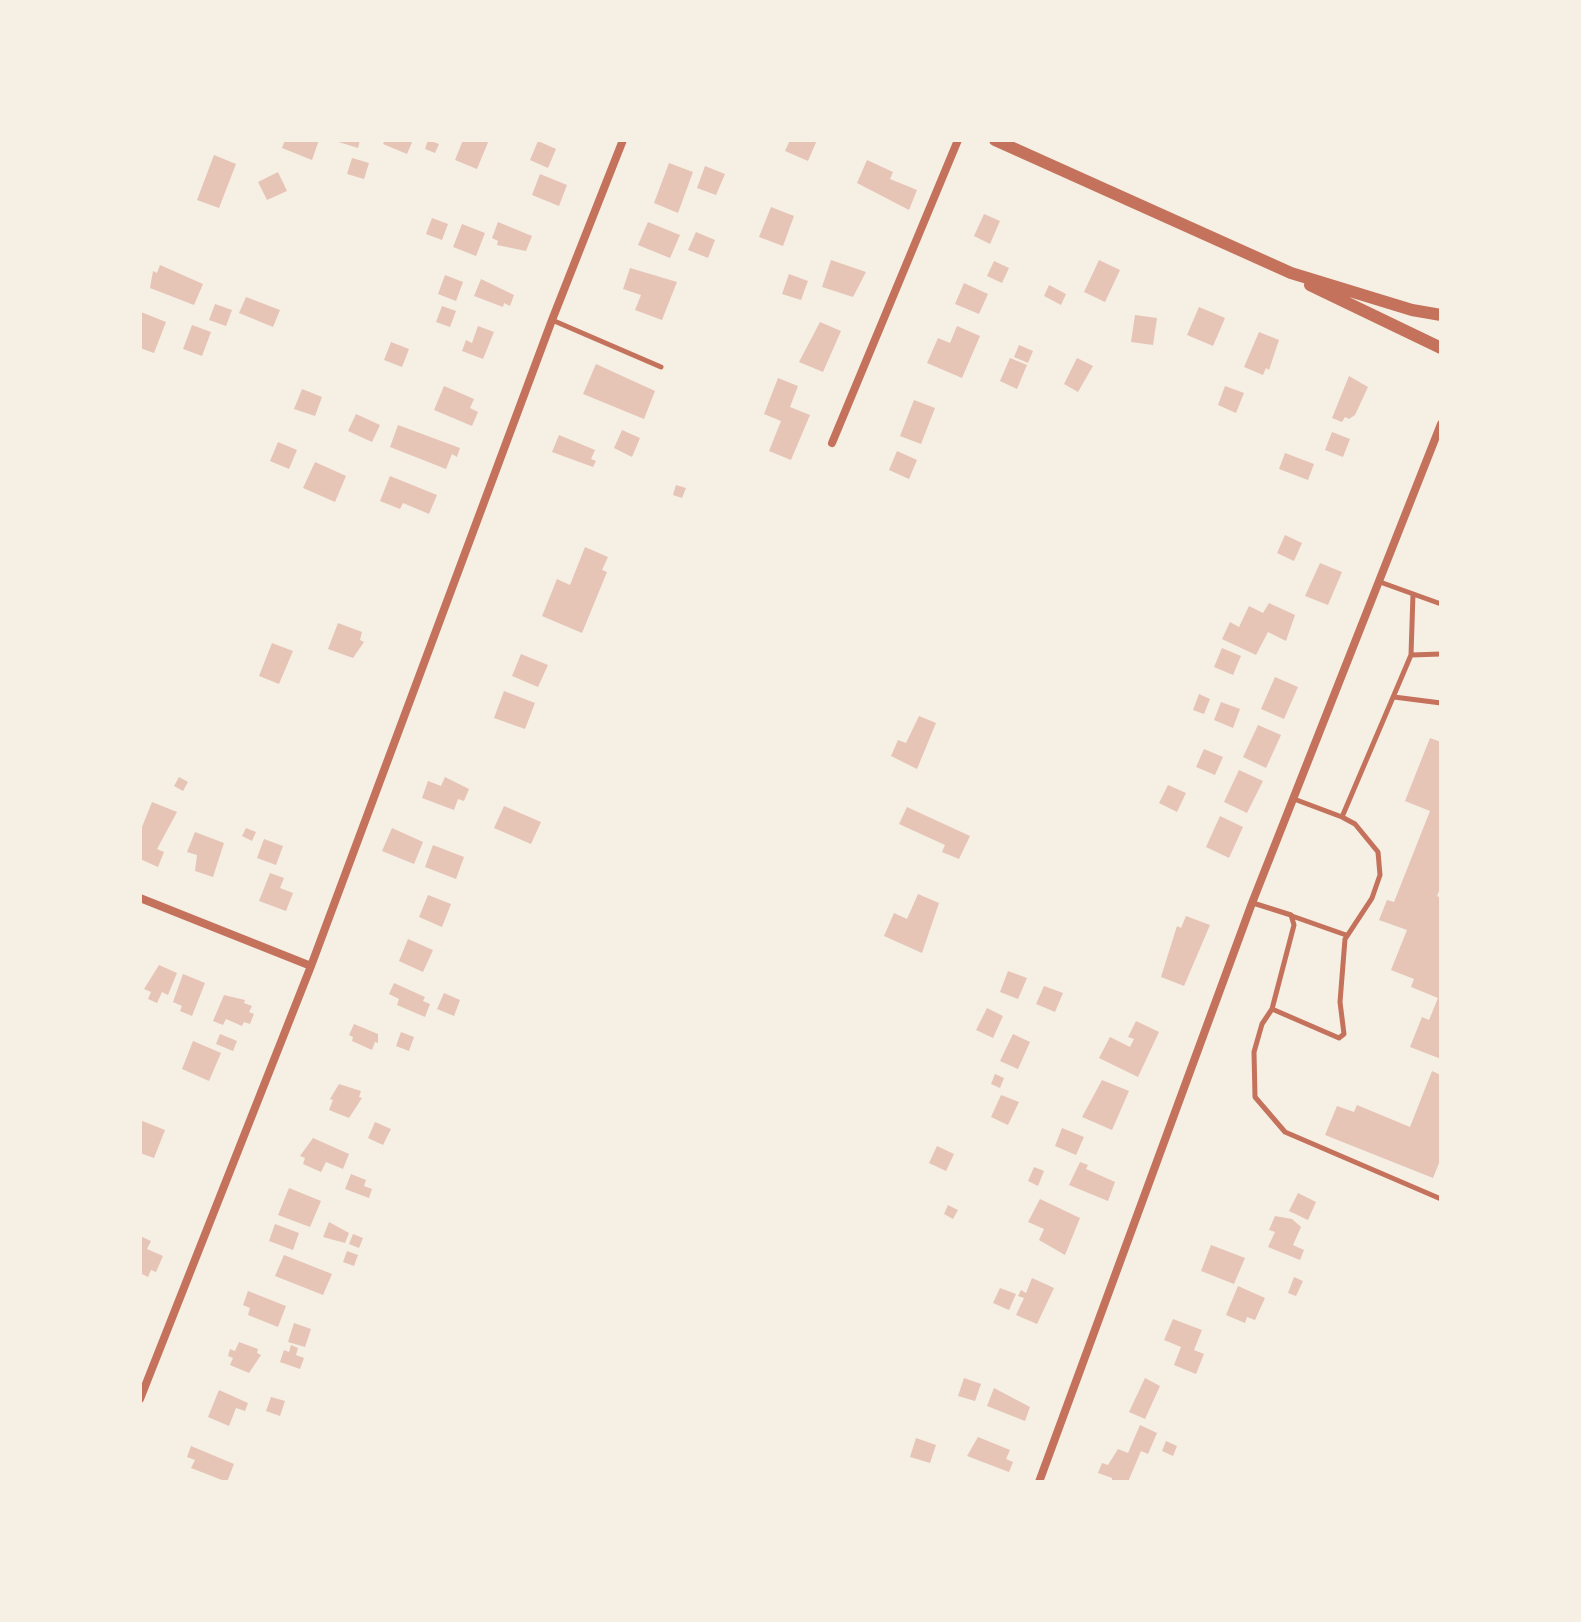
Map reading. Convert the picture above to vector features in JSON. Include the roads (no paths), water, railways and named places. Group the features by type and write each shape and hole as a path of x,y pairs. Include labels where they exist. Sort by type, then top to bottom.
{"street":[{"path":"140,1399 311,966 552,320 623,140"},
{"path":"832,443 958,140"},
{"path":"995,140 1291,273 1385,303 1441,315"},
{"path":"1291,273 1327,295 1441,348"},
{"path":"1039,1482 1252,903 1441,424"},
{"path":"140,898 311,966"}],"lane":[{"path":"552,320 661,367"},
{"path":"1379,582 1441,604"},
{"path":"1342,817 1411,655 1413,594"},
{"path":"1411,655 1441,654"},
{"path":"1394,697 1441,703"},
{"path":"1272,1009 1338,1038 1345,1031 1340,1002 1346,935 1372,898 1380,875 1378,852 1355,824 1294,799"},
{"path":"1252,903 1346,935"},
{"path":"1291,915 1294,925 1272,1009 1262,1024 1254,1052 1255,1097 1285,1132 1441,1199"}]}
